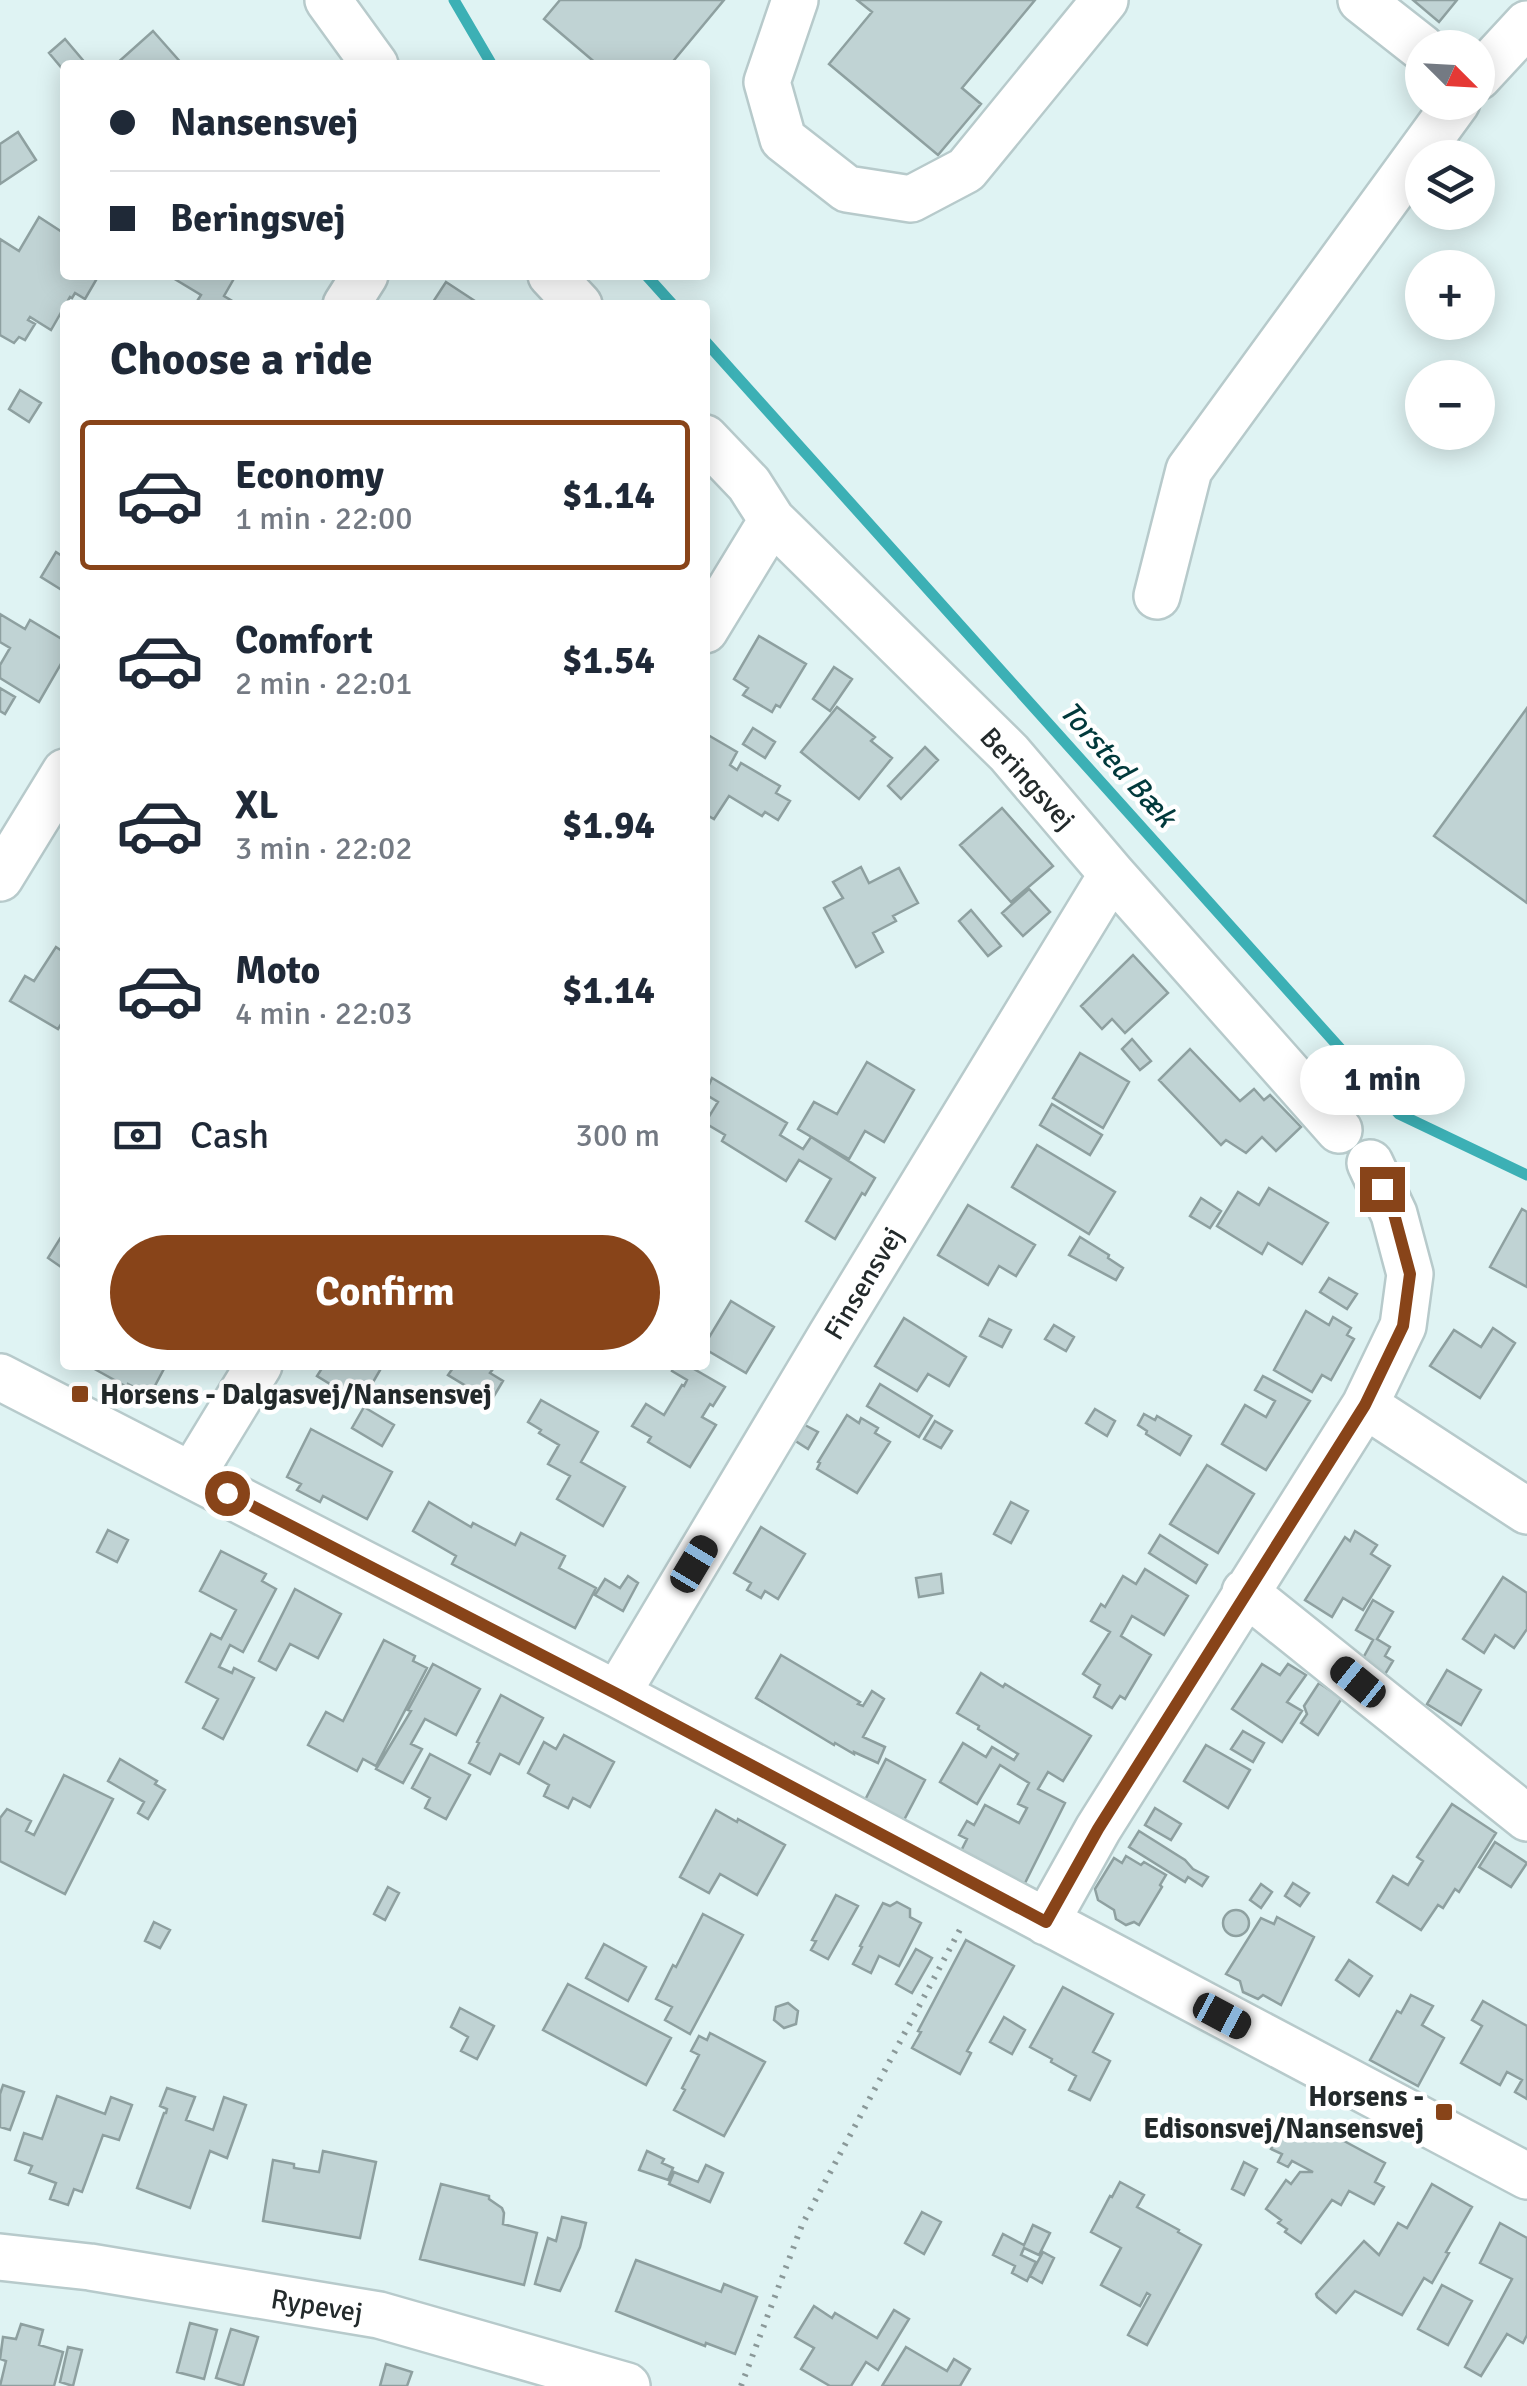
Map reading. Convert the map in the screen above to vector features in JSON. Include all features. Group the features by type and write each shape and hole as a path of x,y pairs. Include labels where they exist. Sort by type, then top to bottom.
{"street":[{"path":"328,0 371,60"},
{"path":"794,0 766,82 783,139 847,189 911,199 966,170 1105,0"},
{"path":"1361,0 1405,35"},
{"path":"1495,59 1527,24"},
{"path":"1157,596 1190,470 1444,120"},
{"path":"556,280 575,300"},
{"name":"Beringsvej","path":"710,443 749,484 772,520 1009,753 1339,1130"},
{"path":"710,622 772,520"},
{"path":"0,878 60,780"},
{"name":"Finsensvej","path":"617,1694 1112,874"},
{"path":"1046,1922 1098,1829 1365,1405 1403,1326 1410,1274 1394,1214 1370,1163"},
{"path":"192,1475 256,1370"},
{"path":"0,1377 617,1694 1527,2176"},
{"path":"1365,1405 1527,1511"},
{"path":"1245,1592 1527,1818"},
{"name":"Rypevej","path":"0,2257 90,2267 380,2316 627,2386"}],"path":[{"path":"741,2386 802,2225 982,1889"}],"building":[{"path":"560,0 724,0 674,60 592,60 544,19"},
{"path":"857,0 1035,0 962,88 981,104 938,155 829,64 872,12"},
{"path":"1413,0 1457,0 1439,22"},
{"path":"153,31 179,60 121,60"},
{"path":"65,39 83,60 60,60 60,66 49,53"},
{"path":"18,132 36,160 0,184 0,144"},
{"path":"39,217 60,231 60,280 96,280 85,299 75,293 68,300 60,300 60,314 51,330 30,317 28,320 35,324 25,340 19,337 14,343 0,335 0,239 19,251"},
{"path":"176,280 233,280 224,296 231,300 198,300 201,295"},
{"path":"446,282 473,300 434,300"},
{"path":"20,390 41,403 29,422 9,409"},
{"path":"56,552 60,555 60,589 41,577"},
{"path":"0,614 25,629 30,620 60,638 60,666 39,702 0,678 0,665 10,648 0,642"},
{"path":"759,636 806,664 780,707 776,705 772,712 743,695 748,688 734,679"},
{"path":"834,667 852,679 830,711 813,699"},
{"path":"0,688 15,697 5,714 0,711"},
{"path":"837,707 875,737 871,741 892,758 859,799 801,752"},
{"path":"1527,708 1527,903 1434,836"},
{"path":"753,728 775,742 765,758 743,744"},
{"path":"710,736 737,752 730,765 737,770 741,763 780,786 776,793 790,801 778,820 765,812 762,816 729,796 714,819 710,817"},
{"path":"925,747 938,760 901,799 888,786"},
{"path":"1002,808 1053,866 1011,902 960,845"},
{"path":"861,867 869,883 899,868 918,903 893,916 896,921 873,933 883,952 856,967 824,908 843,898 833,882"},
{"path":"1029,889 1050,912 1023,936 1002,913"},
{"path":"971,910 1001,946 988,956 959,921"},
{"path":"56,947 60,950 58,1029 10,1001 25,976 34,981"},
{"path":"1133,955 1168,993 1125,1033 1112,1019 1102,1029 1081,1006"},
{"path":"1132,1039 1151,1061 1140,1070 1122,1049"},
{"path":"1190,1049 1240,1101 1254,1089 1264,1100 1270,1095 1301,1127 1276,1151 1262,1137 1246,1153 1226,1140 1221,1145 1159,1080"},
{"path":"1080,1053 1129,1082 1103,1128 1053,1098"},
{"path":"867,1062 914,1090 884,1142 865,1131 849,1159 798,1129 814,1102 837,1114"},
{"path":"712,1078 787,1123 780,1135 803,1149 811,1137 875,1178 835,1239 806,1221 831,1179 799,1160 786,1181 722,1141 725,1135 710,1126 710,1115 718,1102 710,1097"},
{"path":"1052,1104 1102,1135 1090,1155 1040,1125"},
{"path":"1037,1145 1115,1192 1089,1234 1012,1187"},
{"path":"1269,1188 1328,1223 1302,1264 1268,1243 1262,1254 1217,1226 1238,1192 1259,1205"},
{"path":"1201,1198 1221,1211 1210,1228 1190,1216"},
{"path":"968,1205 1035,1245 1016,1276 999,1266 988,1285 938,1255"},
{"path":"1522,1209 1527,1212 1527,1287 1490,1267"},
{"path":"1080,1237 1123,1268 1116,1280 1069,1255"},
{"path":"60,1239 60,1266 48,1258"},
{"path":"1329,1278 1357,1294 1347,1309 1320,1292"},
{"path":"731,1301 774,1327 746,1373 710,1352 710,1336"},
{"path":"1306,1311 1329,1325 1333,1317 1351,1328 1347,1335 1354,1339 1331,1380 1322,1375 1312,1392 1274,1370"},
{"path":"904,1318 966,1357 949,1386 928,1374 917,1391 875,1366"},
{"path":"989,1319 1011,1330 1002,1347 980,1336"},
{"path":"1054,1325 1074,1337 1066,1351 1045,1339"},
{"path":"1493,1328 1515,1343 1480,1398 1430,1366 1454,1330 1481,1347"},
{"path":"96,1370 163,1370 150,1395 128,1384 127,1387"},
{"path":"321,1370 380,1370 361,1403 317,1376"},
{"path":"452,1370 492,1370 490,1373 503,1381 491,1401 448,1375"},
{"path":"696,1370 725,1387 702,1417 716,1425 690,1467 648,1442 651,1437 632,1426 646,1404 664,1415 687,1380 672,1371"},
{"path":"1263,1376 1310,1401 1266,1470 1222,1444 1245,1405 1266,1417 1275,1401 1255,1390"},
{"path":"880,1384 932,1416 919,1437 867,1406"},
{"path":"541,1400 598,1432 581,1462 625,1487 603,1526 557,1499 570,1476 548,1464 559,1445 528,1422"},
{"path":"364,1407 394,1425 382,1446 352,1428"},
{"path":"1095,1409 1115,1421 1107,1436 1086,1423"},
{"path":"1144,1414 1155,1420 1157,1416 1191,1436 1180,1455 1138,1425"},
{"path":"847,1415 878,1428 875,1433 890,1442 857,1493 817,1469"},
{"path":"935,1421 952,1431 941,1448 924,1439"},
{"path":"803,1424 818,1432 808,1449 794,1440"},
{"path":"311,1429 392,1472 367,1519 323,1496 320,1502 297,1490 301,1484 287,1477"},
{"path":"1207,1465 1254,1494 1218,1553 1170,1524"},
{"path":"429,1502 471,1527 473,1523 515,1545 521,1533 565,1556 559,1568 596,1588 575,1628 452,1564 456,1556 413,1531"},
{"path":"1011,1502 1028,1511 1011,1543 994,1534"},
{"path":"761,1527 805,1554 778,1599 765,1591 761,1598 747,1590 751,1583 734,1573"},
{"path":"108,1530 128,1540 117,1562 97,1552"},
{"path":"1355,1531 1377,1545 1371,1554 1390,1566 1363,1610 1343,1598 1332,1617 1305,1600 1345,1537 1350,1541"},
{"path":"1160,1535 1207,1565 1196,1583 1149,1553"},
{"path":"221,1551 266,1574 262,1581 276,1589 243,1652 230,1645 219,1667 232,1673 234,1668 254,1678 223,1739 203,1728 218,1699 186,1682 211,1634 221,1639 236,1610 200,1591"},
{"path":"1145,1569 1188,1596 1164,1635 1132,1616 1121,1636 1151,1655 1125,1699 1120,1696 1112,1708 1094,1697 1100,1685 1083,1674 1110,1632 1091,1621 1101,1604 1105,1607 1123,1576 1136,1584"},
{"path":"941,1574 943,1593 919,1597 916,1578"},
{"path":"628,1576 638,1583 623,1611 595,1595 605,1579 620,1588"},
{"path":"1503,1577 1527,1593 1527,1629 1514,1648 1495,1635 1484,1653 1463,1639"},
{"path":"295,1589 341,1614 318,1658 290,1644 276,1670 259,1661"},
{"path":"1373,1600 1393,1612 1377,1639 1390,1647 1385,1656 1393,1661 1384,1676 1362,1660 1373,1640 1356,1630"},
{"path":"384,1640 415,1656 413,1661 427,1668 376,1766 363,1759 357,1771 308,1745 326,1712 343,1721"},
{"path":"781,1655 858,1704 863,1706 872,1691 884,1699 863,1737 885,1747 878,1763 834,1745 756,1698"},
{"path":"433,1664 480,1689 456,1735 425,1719 411,1744 422,1749 403,1783 376,1769 411,1711 408,1710"},
{"path":"1262,1664 1280,1675 1288,1664 1306,1675 1287,1702 1302,1711 1282,1742 1232,1709"},
{"path":"1447,1670 1481,1690 1461,1725 1427,1704"},
{"path":"981,1673 1091,1736 1063,1781 1048,1772 1038,1789 1065,1803 1024,1885 961,1851 967,1839 959,1835 967,1821 974,1825 985,1805 1019,1823 1027,1808 1018,1804 1029,1783 1000,1765 977,1804 940,1782 963,1743 986,1757 992,1747 1014,1760 1018,1754 957,1713"},
{"path":"1319,1683 1342,1698 1318,1735 1301,1723 1307,1714 1304,1706"},
{"path":"501,1695 543,1718 519,1764 500,1754 490,1774 469,1763"},
{"path":"1243,1731 1264,1743 1253,1762 1231,1749"},
{"path":"564,1735 614,1762 590,1807 573,1798 568,1808 544,1796 549,1785 528,1773 544,1742 556,1749"},
{"path":"1206,1745 1250,1770 1228,1808 1184,1781"},
{"path":"430,1754 470,1775 446,1819 425,1808 430,1798 412,1788"},
{"path":"120,1759 165,1790 148,1819 138,1813 144,1802 108,1781"},
{"path":"886,1759 925,1780 904,1820 865,1800"},
{"path":"64,1775 113,1799 65,1894 0,1861 0,1818 7,1809 31,1821 26,1831 34,1835"},
{"path":"1452,1804 1496,1833 1459,1892 1455,1889 1443,1908 1438,1905 1421,1930 1377,1902 1393,1876 1408,1885 1423,1861 1417,1857"},
{"path":"1155,1808 1181,1824 1171,1840 1145,1825"},
{"path":"716,1810 785,1845 757,1895 720,1874 709,1893 680,1877"},
{"path":"1139,1831 1208,1877 1202,1886 1188,1877 1185,1882 1129,1847"},
{"path":"1495,1842 1527,1863 1511,1887 1479,1867"},
{"path":"1126,1856 1166,1875 1139,1925 1126,1925 1116,1919 1114,1910 1098,1900 1095,1889 1114,1858 1122,1863"},
{"path":"1293,1883 1309,1893 1300,1906 1285,1896"},
{"path":"1261,1884 1272,1892 1261,1908 1250,1900"},
{"path":"388,1887 399,1893 385,1920 374,1914"},
{"path":"836,1895 858,1906 828,1959 811,1950 816,1941 812,1940"},
{"path":"897,1902 910,1909 910,1917 921,1923 899,1966 879,1956 871,1973 853,1964 883,1903 890,1906"},
{"path":"1236,1910 1245,1914 1249,1923 1245,1932 1236,1936 1227,1932 1223,1923 1227,1914"},
{"path":"703,1914 743,1935 690,2034 665,2020 672,2007 656,1999"},
{"path":"1277,1917 1314,1937 1281,2005 1263,1995 1258,1999 1243,1992 1240,1981 1226,1974 1261,1918 1274,1924"},
{"path":"154,1922 170,1930 160,1948 145,1941"},
{"path":"966,1940 1014,1966 967,2051 971,2053 960,2074 912,2048"},
{"path":"604,1944 646,1967 628,2001 586,1978"},
{"path":"916,1949 932,1958 912,1993 896,1984"},
{"path":"1349,1960 1372,1976 1359,1996 1336,1980"},
{"path":"568,1984 671,2038 646,2085 543,2030"},
{"path":"1063,1987 1113,2014 1093,2052 1110,2061 1090,2100 1069,2090 1076,2076 1030,2047"},
{"path":"1411,1995 1433,2006 1422,2025 1444,2038 1418,2086 1370,2060 1397,2011 1401,2013"},
{"path":"1483,2001 1527,2026 1527,2099 1515,2092 1522,2080 1507,2072 1500,2085 1461,2063 1482,2026 1472,2020"},
{"path":"788,2003 798,2011 796,2024 784,2028 774,2020 776,2007"},
{"path":"460,2008 494,2026 477,2059 461,2051 468,2037 451,2027"},
{"path":"1004,2017 1025,2030 1012,2054 990,2042"},
{"path":"710,2033 765,2062 724,2136 674,2110 699,2055 691,2051 699,2036 707,2040"},
{"path":"3,2085 24,2092 10,2130 0,2127"},
{"path":"167,2088 195,2097 186,2120 213,2130 224,2097 246,2105 227,2158 210,2151 190,2208 137,2188 166,2113 167,2109 160,2106"},
{"path":"57,2096 105,2114 111,2097 132,2105 119,2140 103,2135 82,2192 74,2189 68,2205 50,2199 56,2183 29,2173 32,2166 15,2160 24,2133 42,2139"},
{"path":"1301,2118 1385,2163 1375,2182 1384,2187 1374,2204 1349,2191 1341,2205 1332,2200 1301,2243 1285,2232 1287,2229 1278,2223 1281,2220 1266,2209 1286,2180 1291,2184 1300,2172 1313,2172 1292,2161 1288,2167 1278,2162 1282,2154 1271,2149 1279,2134 1283,2136 1285,2130 1293,2134"},
{"path":"323,2151 376,2162 360,2238 263,2221 273,2160 319,2172"},
{"path":"647,2151 673,2168 668,2180 639,2170"},
{"path":"1244,2162 1257,2169 1244,2195 1232,2189"},
{"path":"706,2165 723,2173 710,2202 669,2184 674,2172 698,2182"},
{"path":"1120,2182 1144,2195 1137,2207 1201,2245 1147,2345 1128,2335 1150,2295 1147,2293 1140,2306 1101,2285 1121,2248 1091,2232"},
{"path":"441,2184 489,2196 502,2208 503,2224 537,2233 524,2285 420,2259"},
{"path":"1432,2184 1472,2207 1432,2283 1424,2278 1402,2315 1355,2291 1336,2313 1317,2297 1364,2241 1379,2255 1398,2223 1407,2228"},
{"path":"922,2212 941,2222 924,2254 905,2243"},
{"path":"562,2217 586,2223 560,2291 535,2284 548,2238 556,2241"},
{"path":"1500,2223 1527,2238 1527,2335 1523,2343 1507,2334 1481,2376 1465,2367 1512,2279 1480,2263"},
{"path":"1033,2225 1050,2233 1039,2255 1024,2248 1021,2255 1036,2262 1027,2281 1012,2273 1015,2266 993,2255 1003,2234 1024,2245"},
{"path":"1043,2252 1054,2258 1042,2283 1030,2276"},
{"path":"636,2260 721,2292 724,2284 757,2297 735,2354 616,2311"},
{"path":"1442,2285 1472,2301 1448,2345 1418,2329"},
{"path":"814,2306 832,2318 835,2313 877,2338 894,2310 909,2319 878,2370 866,2362 851,2386 830,2386 801,2369 814,2348 795,2337"},
{"path":"190,2323 217,2330 204,2379 177,2372"},
{"path":"21,2324 43,2330 39,2345 63,2352 54,2386 0,2386 6,2361 0,2359 3,2337 16,2339"},
{"path":"231,2329 258,2337 243,2386 216,2378"},
{"path":"68,2347 82,2350 73,2386 60,2382"},
{"path":"906,2347 947,2371 954,2359 970,2369 960,2386 882,2386"},
{"path":"386,2364 412,2372 407,2386 380,2386"}],"waterway":[{"name":"Torsted Bæk","path":"454,0 489,60"},
{"name":"Torsted Bæk","path":"650,280 668,300"},
{"name":"Torsted Bæk","path":"710,347 1399,1114 1527,1175"}],"place":[{"name":"Horsens - Dalgasvej/Nansensvej","path":"80,1394"},
{"name":"Horsens - Edisonsvej/Nansensvej","path":"1444,2112"}],"route":[{"path":"227,1493 1046,1922 1098,1829 1365,1405 1403,1326 1410,1274 1394,1214 1382,1189"}]}
